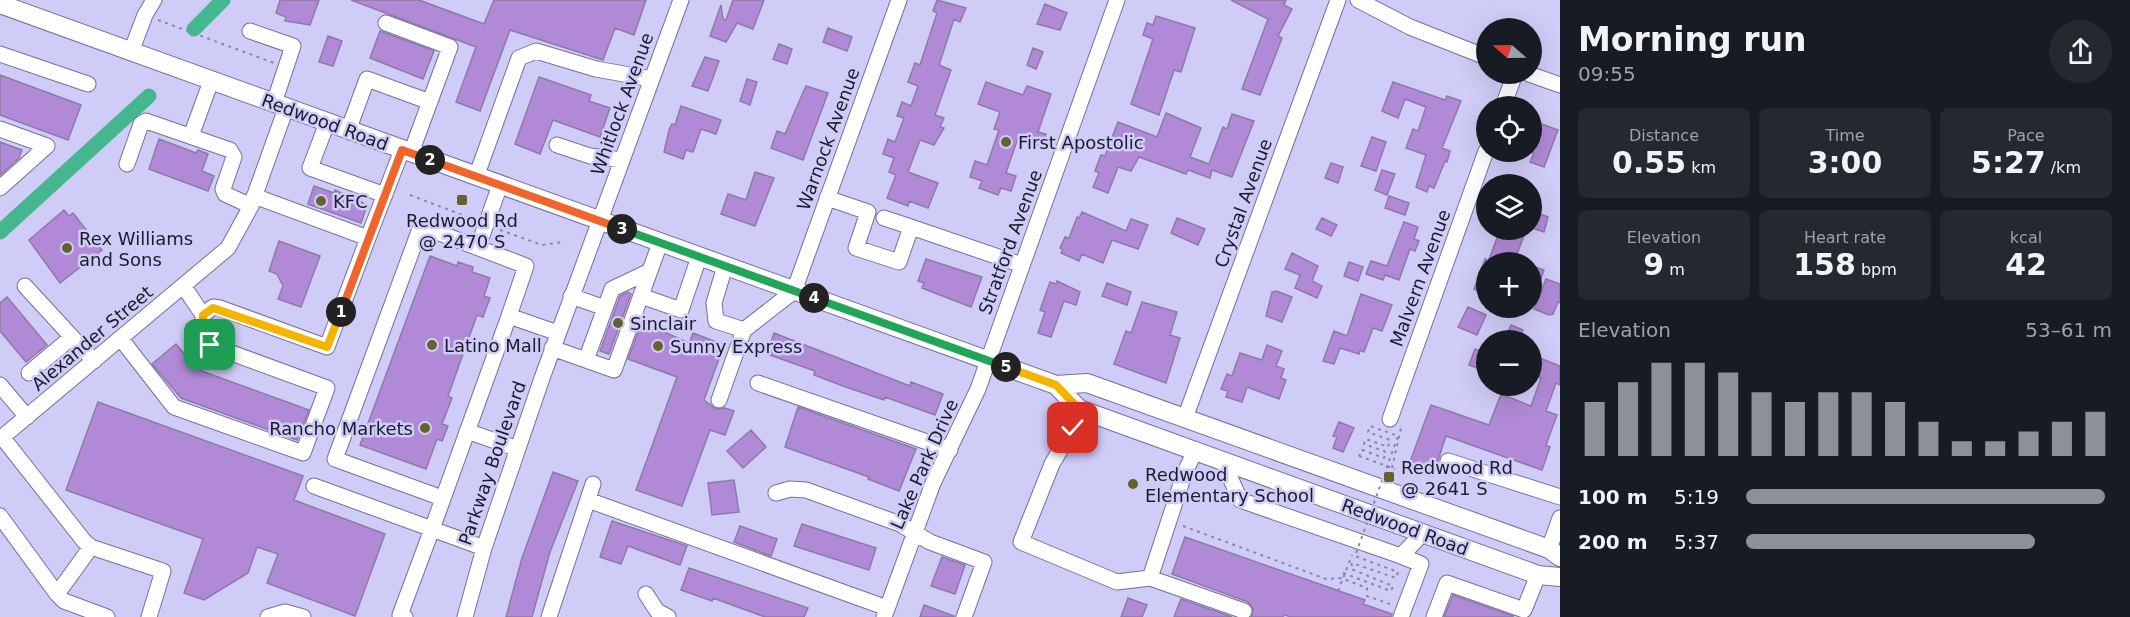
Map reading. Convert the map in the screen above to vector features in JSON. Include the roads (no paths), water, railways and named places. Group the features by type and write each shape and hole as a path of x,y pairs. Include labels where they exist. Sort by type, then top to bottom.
{"main road":[{"name":"Redwood Road","path":"0,4 988,361 1056,385 1087,383 1554,553"},
{"name":"Redwood Road","path":"1056,385 1079,409 1538,575 1560,577"}],"street":[{"path":"131,52 145,15 154,0"},
{"name":"Whitlock Avenue","path":"599,221 681,0"},
{"name":"Warnock Avenue","path":"794,291 899,0"},
{"name":"Stratford Avenue","path":"988,361 1117,0"},
{"name":"Crystal Avenue","path":"1185,418 1338,0"},
{"path":"1358,0 1410,27 1476,53"},
{"path":"203,315 213,308 220,308 327,347 385,195 430,102 450,47 386,22"},
{"name":"Alexander Street","path":"1,438 228,248 253,201 280,106 286,67 293,46 250,30"},
{"path":"476,177 519,58 536,51 596,69 652,79"},
{"path":"0,54 88,84"},
{"path":"348,131 367,79 430,102"},
{"path":"1542,79 1560,85"},
{"path":"191,136 211,81"},
{"path":"127,164 143,121 233,152 223,189 225,194 368,238"},
{"path":"327,123 310,168 385,195"},
{"path":"0,129 47,146 0,188"},
{"path":"556,144 590,156 622,160"},
{"name":"Malvern Avenue","path":"1396,422 1483,162"},
{"path":"478,248 500,185"},
{"path":"828,198 1022,266"},
{"path":"875,215 856,248 899,262 911,227"},
{"name":"Parkway Boulevard","path":"465,617 484,548 552,348 599,221"},
{"path":"405,617 400,615 526,266 421,226 336,459 442,498"},
{"path":"552,348 614,370 660,243"},
{"path":"641,296 681,310 699,257"},
{"path":"724,266 714,303 716,321 744,330"},
{"path":"586,360 612,289 650,271"},
{"path":"25,286 94,361"},
{"path":"121,339 174,407 303,453 327,388 210,345 202,332 203,315 184,287"},
{"path":"719,400 744,330 794,291"},
{"path":"571,296 605,308"},
{"path":"509,316 558,333"},
{"path":"29,373 72,337"},
{"name":"Lake Park Drive","path":"886,613 933,483 967,416 988,361"},
{"path":"758,383 950,450"},
{"path":"0,386 27,417"},
{"path":"1079,409 1073,428 1052,464 1022,542 1117,582 1150,578 1244,611"},
{"path":"467,431 518,449"},
{"path":"1,438 91,547 164,572 149,617"},
{"path":"1150,578 1185,472 1195,451"},
{"path":"1222,461 1240,500 1420,564 1398,612"},
{"path":"1448,461 1560,498"},
{"path":"549,617 593,484"},
{"path":"314,486 484,548"},
{"path":"776,493 790,489 806,490 900,524 930,542 984,562 963,617"},
{"path":"588,500 886,613"},
{"path":"0,516 64,601 107,617"},
{"path":"1554,553 1560,518"},
{"path":"1401,556 1423,533"},
{"path":"57,594 91,547"},
{"path":"1434,617 1447,583 1522,613 1538,575"},
{"path":"646,594 657,611 668,617"},
{"path":"268,617 285,612 303,617"}],"waterway":[{"path":"194,29 223,0"},
{"path":"0,232 149,96"}],"place":[{"name":"First Apostolic","path":"1006,142"},
{"name":"Redwood Rd @ 2470 S","path":"462,200"},
{"name":"KFC","path":"321,201"},
{"name":"Rex Williams and Sons","path":"67,248"},
{"name":"Sinclair","path":"618,323"},
{"name":"Latino Mall","path":"432,345"},
{"name":"Sunny Express","path":"658,346"},
{"name":"Rancho Markets","path":"425,428"},
{"name":"Redwood Rd @ 2641 S","path":"1389,477"},
{"name":"Redwood Elementary School","path":"1133,484"}]}
